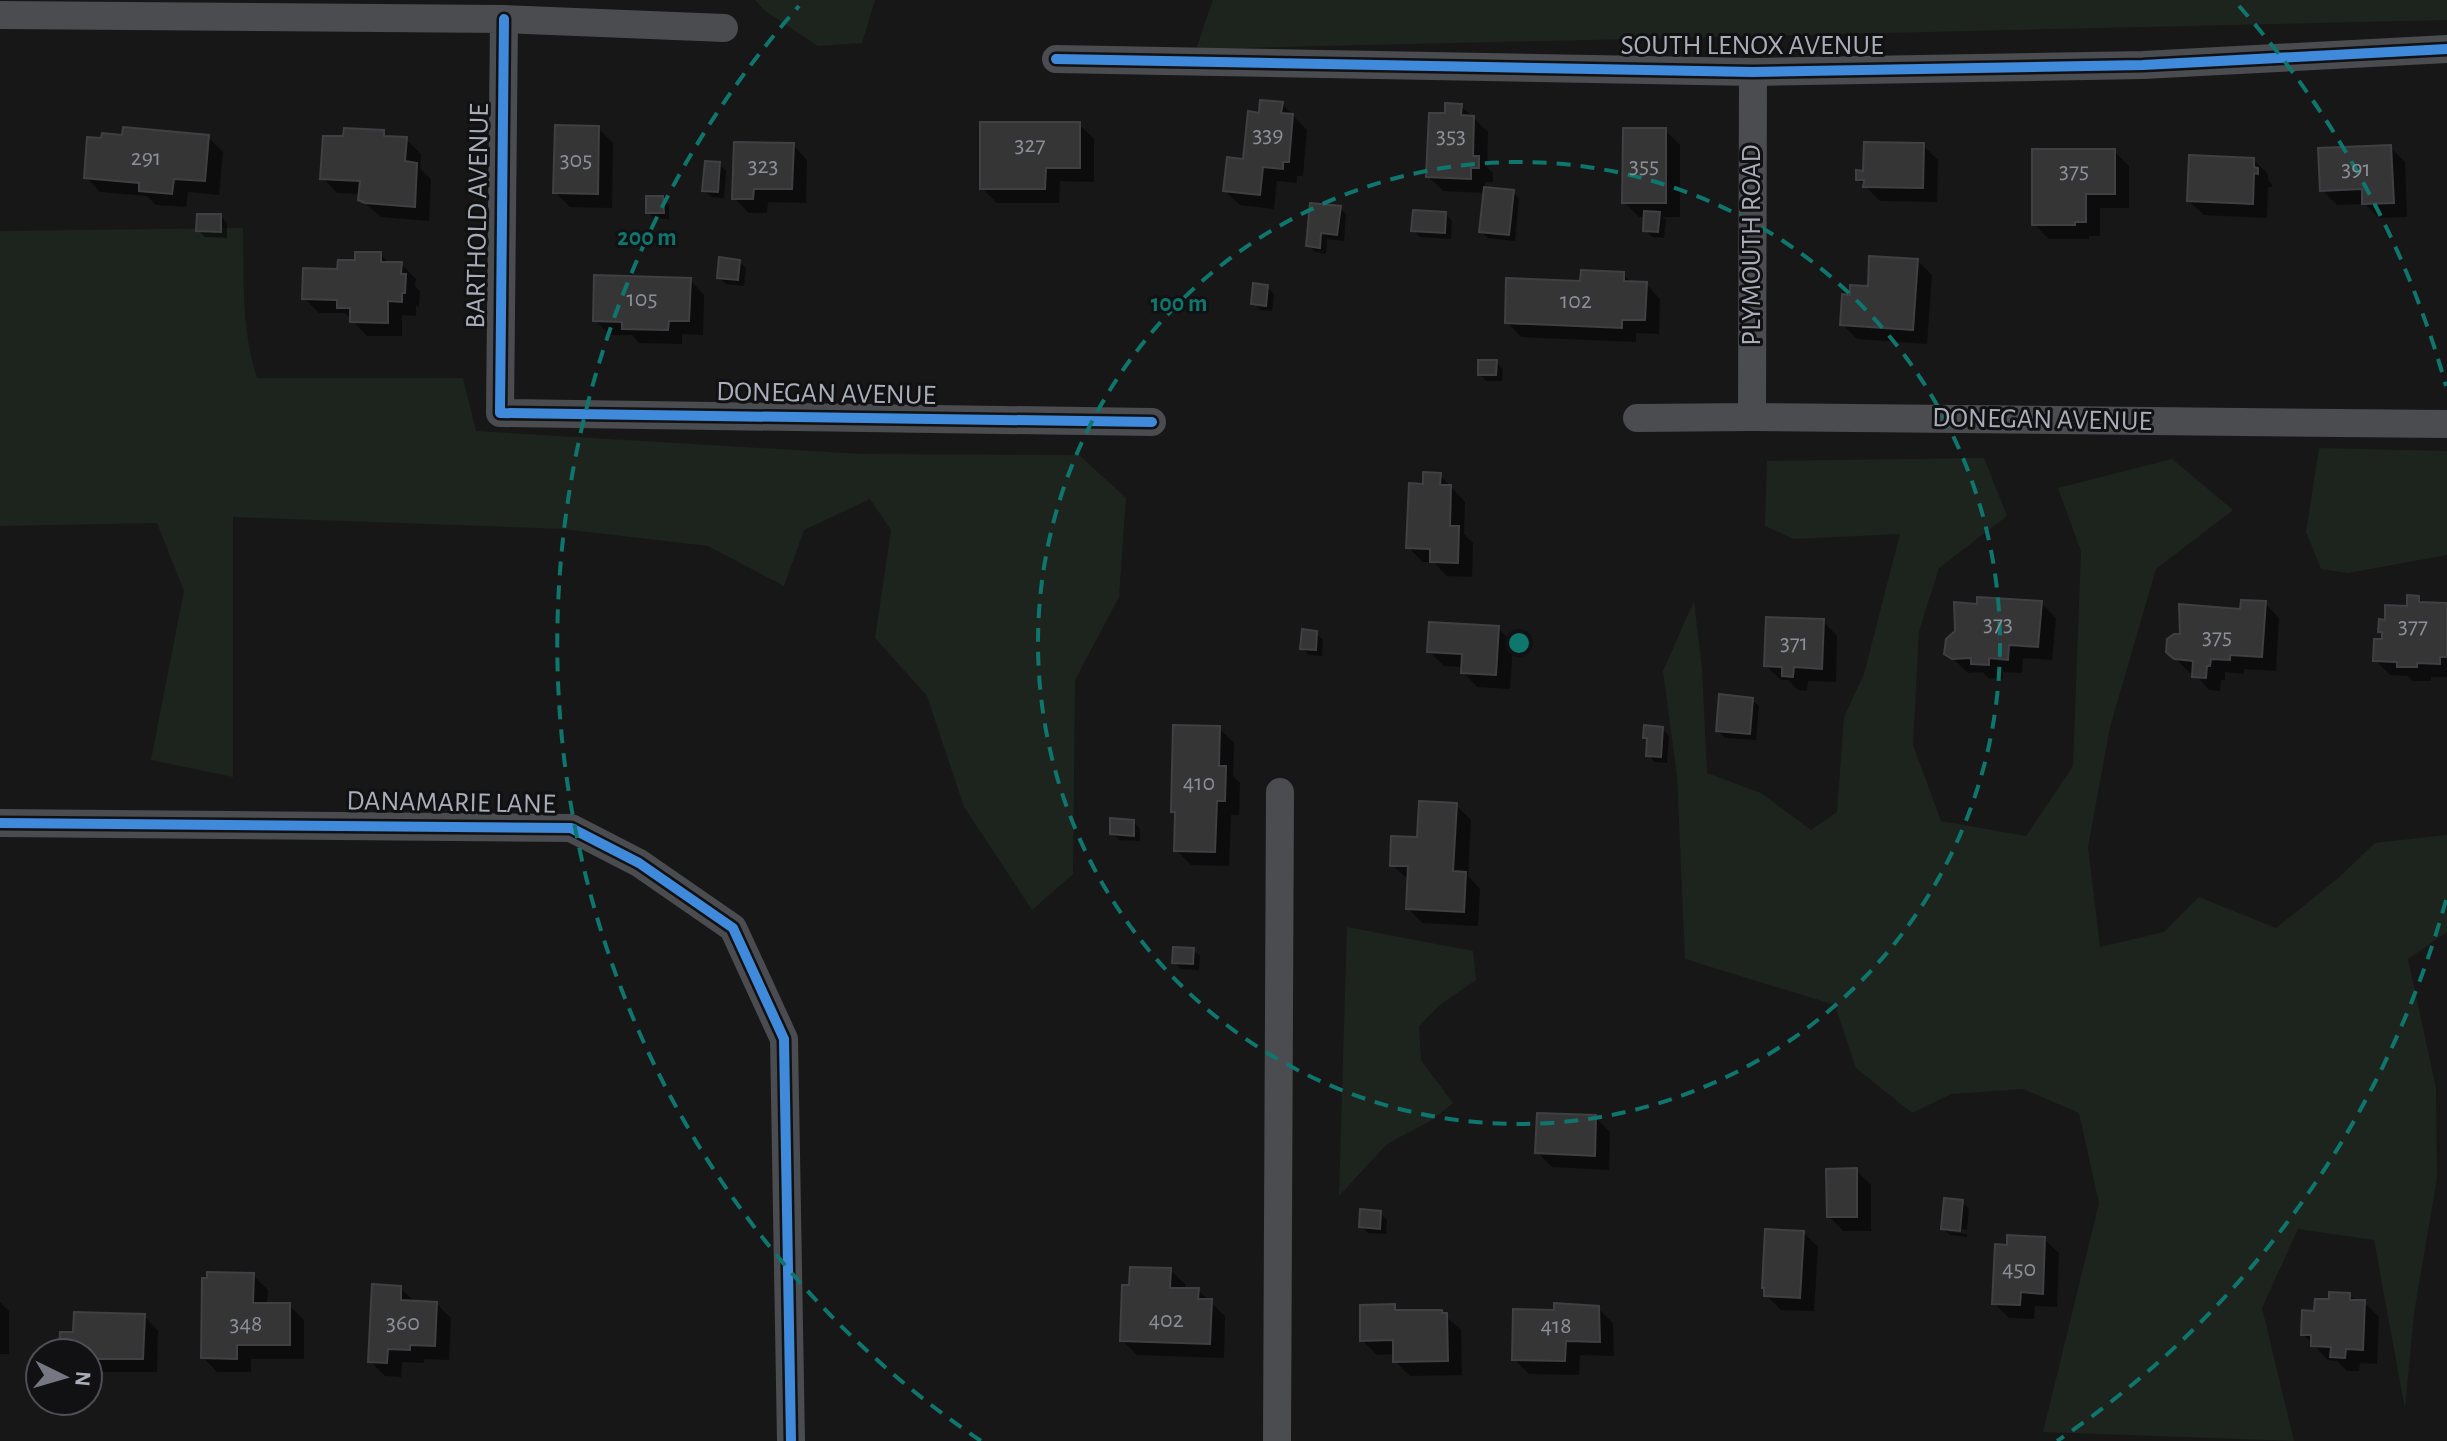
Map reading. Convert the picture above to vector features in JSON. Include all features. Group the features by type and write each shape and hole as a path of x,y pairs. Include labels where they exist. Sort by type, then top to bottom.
{"street":[{"path":"0,15 504,19 724,28"},
{"name":"BARTHOLD AVENUE","path":"500,413 504,19"},
{"name":"SOUTH LENOX AVENUE","path":"1056,59 1753,72 2143,65 2447,49"},
{"name":"PLYMOUTH ROAD","path":"1752,417 1753,72"},
{"name":"DONEGAN AVENUE","path":"500,413 1152,422"},
{"name":"DONEGAN AVENUE","path":"1637,418 2447,424"},
{"path":"1277,1441 1280,792"},
{"name":"DANAMARIE LANE","path":"0,823 571,828 639,863 733,928 784,1039 791,1441"}],"shaded area":[{"path":"755,0 875,0 862,43 818,46 764,10"},
{"path":"1213,0 2447,0 2447,20 1196,49"},
{"path":"243,228 246,323 257,378 463,378 476,431 862,454 1079,455 1126,498 1119,597 1075,680 1073,874 1032,910 964,807 927,696 875,638 891,530 870,499 804,530 784,586 708,546 563,529 233,517 233,777 151,760 184,591 157,523 0,526 0,231"},
{"path":"2319,448 2447,451 2447,555 2348,573 2321,569 2306,532"},
{"path":"1984,458 2007,516 1939,568 1919,631 1913,745 1941,821 2026,836 2073,766 2081,551 2058,488 2172,459 2233,510 2156,569 2110,727 2088,847 2100,947 2164,932 2199,897 2276,928 2337,879 2375,843 2447,835 2447,932 2408,959 2436,1088 2437,1178 2414,1313 2405,1409 2374,1240 2298,1229 2262,1308 2294,1441 2043,1432 2099,1203 2079,1113 2023,1089 1951,1094 1912,1113 1856,1068 1835,1005 1685,959 1677,776 1663,671 1694,601 1702,669 1707,773 1761,793 1811,830 1837,812 1844,717 1864,674 1900,534 1794,539 1765,526 1767,461"},
{"path":"1347,927 1473,951 1476,980 1441,1004 1419,1026 1421,1060 1453,1103 1432,1120 1387,1144 1339,1196"}],"building":[{"path":"1260,100 1283,102 1281,113 1293,114 1289,162 1283,162 1283,169 1263,167 1260,195 1223,191 1227,157 1243,159 1248,111 1259,113"},
{"path":"1445,103 1462,104 1461,115 1474,116 1473,156 1479,156 1479,168 1471,168 1471,179 1426,177 1429,113 1445,113"},
{"path":"980,122 1080,122 1080,168 1046,168 1045,189 980,189"},
{"path":"555,125 599,126 598,194 553,193"},
{"path":"123,127 209,135 205,181 174,179 172,194 139,191 139,183 84,178 87,137 101,138 102,133 122,135"},
{"path":"344,128 384,130 384,136 407,137 405,161 417,163 415,207 365,203 358,200 360,181 320,179 323,136 343,136"},
{"path":"1623,128 1666,128 1666,203 1622,203"},
{"path":"734,142 794,143 792,189 754,189 753,199 732,199"},
{"path":"1864,142 1924,143 1923,188 1863,187 1864,180 1856,180 1856,170 1863,171"},
{"path":"2391,145 2394,203 2362,204 2362,189 2320,191 2318,148"},
{"path":"2032,149 2115,149 2115,194 2086,194 2086,222 2032,225"},
{"path":"2189,155 2254,158 2258,174 2254,173 2253,204 2187,201"},
{"path":"705,161 720,162 718,192 702,191"},
{"path":"1484,187 1514,190 1509,235 1479,232"},
{"path":"646,196 663,196 664,213 646,213"},
{"path":"1310,203 1341,206 1337,235 1321,233 1320,248 1306,246"},
{"path":"1413,210 1446,212 1445,233 1411,231"},
{"path":"1644,211 1660,212 1658,232 1643,231"},
{"path":"197,214 221,214 221,232 196,231"},
{"path":"355,252 381,252 381,262 402,262 401,274 406,274 405,293 402,293 402,302 388,301 388,323 350,322 350,308 337,308 337,300 302,299 303,268 337,269 338,260 355,260"},
{"path":"1869,256 1918,259 1913,330 1840,325 1842,294 1850,295 1850,285 1868,286"},
{"path":"719,257 740,260 738,280 717,278"},
{"path":"1581,270 1624,272 1624,281 1647,282 1645,320 1622,320 1622,328 1505,323 1506,278 1580,281"},
{"path":"594,275 691,278 689,321 669,321 668,330 622,329 622,322 593,321"},
{"path":"1253,283 1268,285 1266,306 1251,304"},
{"path":"1478,360 1497,360 1496,375 1478,375"},
{"path":"1423,472 1441,473 1440,485 1451,485 1450,526 1459,526 1458,563 1430,562 1430,549 1406,548 1409,483 1423,484"},
{"path":"2407,595 2419,596 2419,602 2447,603 2447,657 2440,657 2440,664 2417,663 2417,667 2397,667 2397,662 2373,661 2374,639 2382,639 2382,632 2378,632 2379,619 2385,620 2385,605 2407,606"},
{"path":"1977,597 2042,601 2038,647 2009,645 2008,660 1989,658 1989,665 1971,664 1971,658 1952,659 1944,654 1946,639 1955,631 1954,602 1977,604"},
{"path":"2241,600 2266,601 2262,657 2230,655 2230,660 2211,659 2206,678 2192,677 2193,661 2174,659 2166,652 2167,639 2180,634 2179,604 2240,609"},
{"path":"1766,617 1824,619 1822,669 1794,667 1793,677 1782,676 1782,667 1764,666"},
{"path":"1429,622 1499,626 1496,675 1461,673 1462,654 1427,652"},
{"path":"1302,629 1317,631 1316,650 1300,649"},
{"path":"1719,694 1753,698 1750,734 1716,731"},
{"path":"1173,725 1220,726 1219,766 1226,766 1225,801 1217,801 1215,852 1174,851 1175,812 1171,812"},
{"path":"1644,725 1663,727 1661,757 1646,756"},
{"path":"1419,801 1457,803 1453,871 1466,872 1464,912 1406,909 1408,866 1390,866 1391,836 1417,837"},
{"path":"1110,818 1134,820 1134,836 1110,834"},
{"path":"1173,947 1194,948 1193,964 1172,963"},
{"path":"1537,1113 1596,1115 1595,1156 1535,1153"},
{"path":"1857,1168 1857,1217 1827,1217 1826,1169"},
{"path":"1944,1198 1963,1200 1960,1231 1941,1229"},
{"path":"1360,1209 1381,1211 1380,1229 1359,1227"},
{"path":"1765,1229 1804,1231 1800,1298 1764,1296"},
{"path":"2007,1235 2045,1237 2043,1294 2021,1292 2020,1305 1992,1304 1995,1244 2007,1245"},
{"path":"1130,1267 1171,1268 1170,1288 1199,1288 1198,1299 1212,1299 1210,1344 1120,1341 1122,1285 1129,1285"},
{"path":"207,1272 254,1273 253,1303 290,1303 290,1345 237,1345 237,1359 201,1358 202,1278 207,1278"},
{"path":"372,1284 401,1286 401,1300 437,1302 435,1346 410,1345 410,1350 388,1349 387,1363 368,1362"},
{"path":"2329,1292 2350,1293 2350,1300 2365,1300 2363,1350 2346,1349 2345,1358 2330,1357 2331,1347 2311,1346 2311,1335 2301,1335 2302,1310 2314,1311 2315,1299 2329,1299"},
{"path":"1554,1303 1599,1306 1600,1342 1566,1341 1565,1361 1512,1360 1513,1309 1554,1310"},
{"path":"1395,1304 1395,1310 1442,1310 1442,1313 1447,1313 1448,1361 1393,1362 1393,1340 1360,1341 1360,1305"},
{"path":"74,1312 145,1314 143,1359 104,1359 104,1337 60,1337 60,1332 73,1332"}],"cycle path":[{"path":"504,19 500,413 1152,422"},
{"path":"1056,59 1753,72 2143,65 2447,49"},
{"path":"0,823 571,828 639,863 733,928 784,1039 791,1441"}]}
